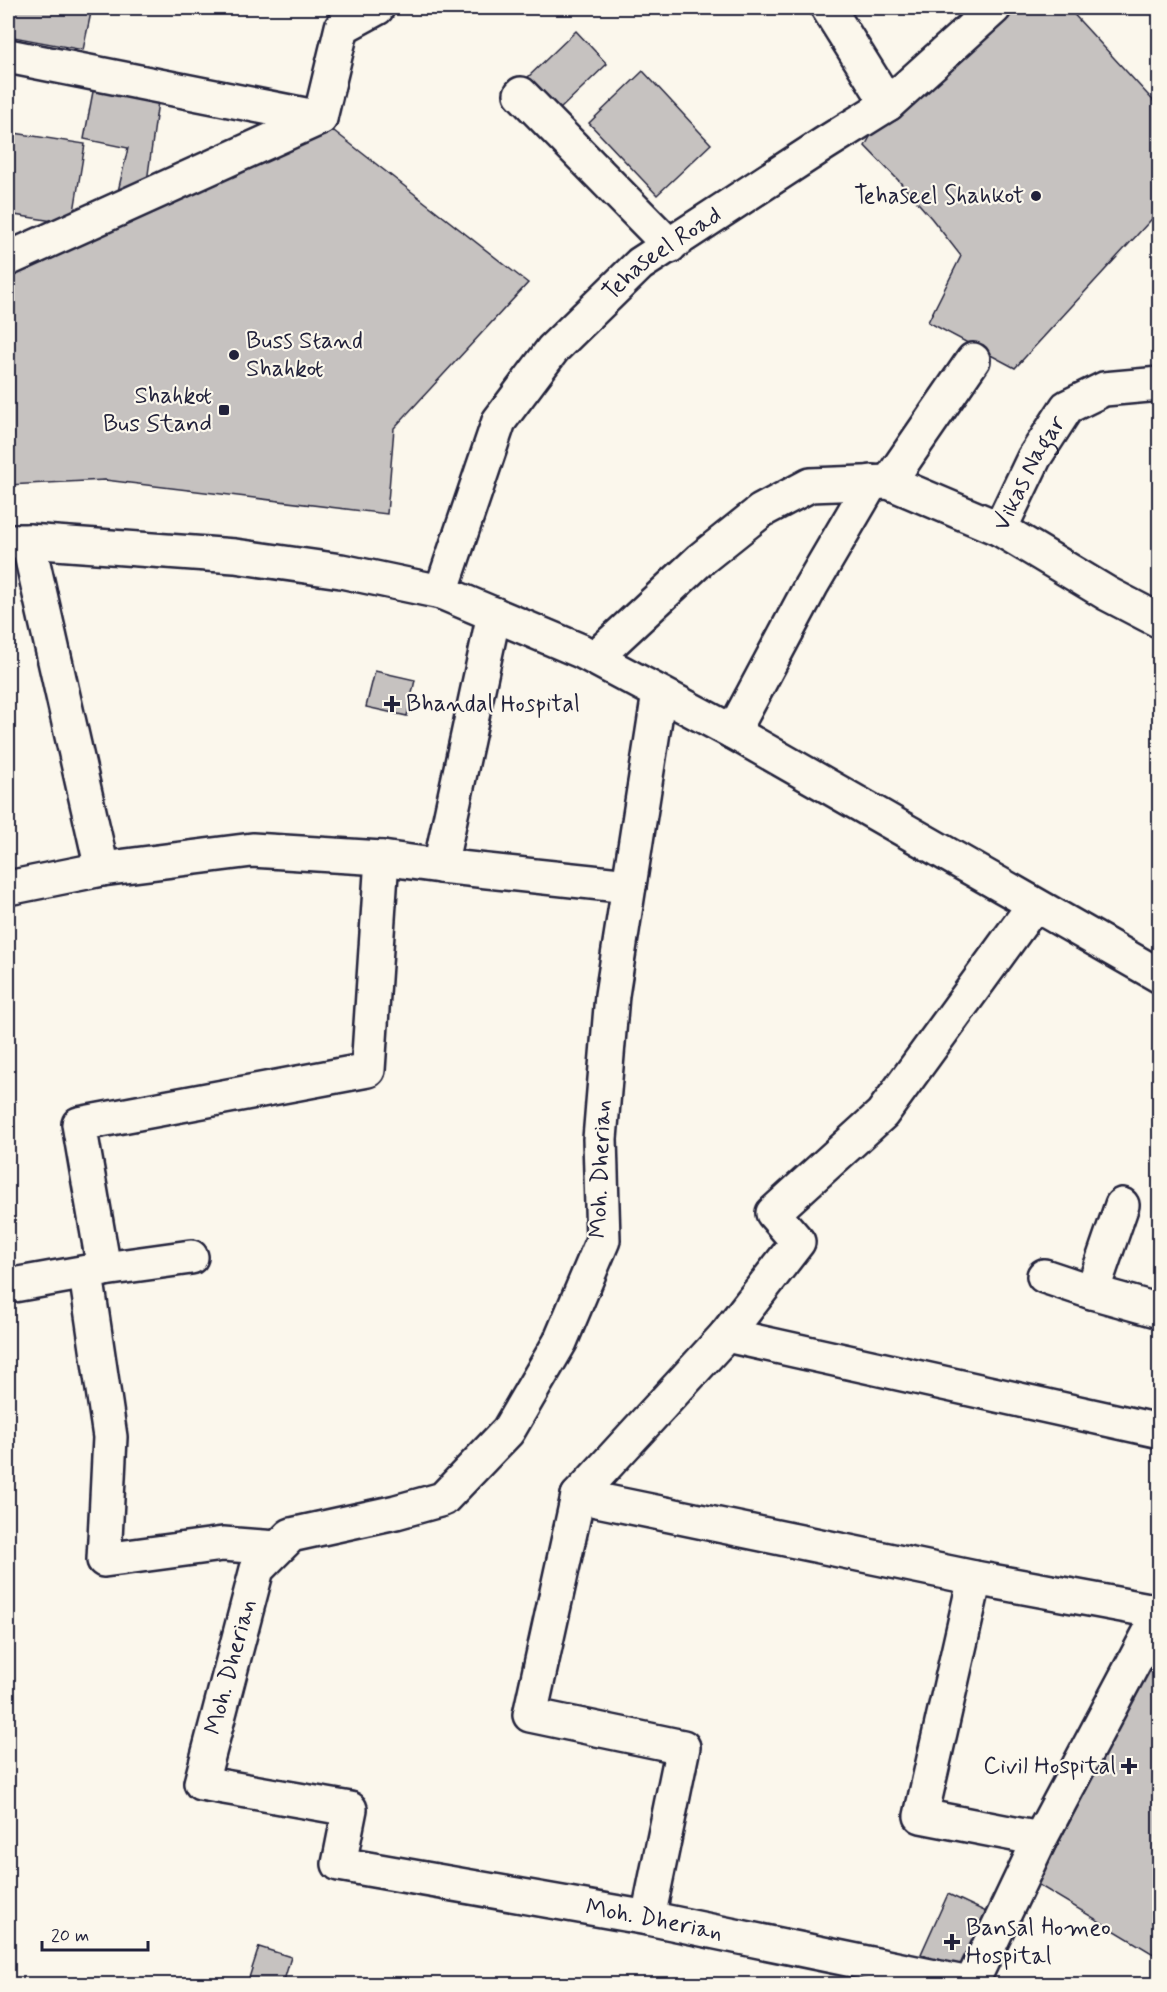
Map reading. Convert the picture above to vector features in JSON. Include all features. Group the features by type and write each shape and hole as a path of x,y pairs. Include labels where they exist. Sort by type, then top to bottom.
{"street":[{"path":"320,118 344,17 377,8"},
{"path":"828,8 888,104"},
{"name":"Tehaseel Road","path":"441,592 499,421 553,349 640,264 888,104 994,8"},
{"path":"8,56 320,118"},
{"path":"521,94 670,246"},
{"path":"8,259 320,118"},
{"path":"732,732 811,586 880,482 973,360"},
{"name":"Vikas Nagar","path":"1160,384 1104,389 1067,406 1034,458 1000,529 1108,594 1160,621"},
{"path":"595,658 701,559 761,511 810,485 880,482 1000,529"},
{"path":"102,869 18,541 235,556 341,571 441,592 510,619 595,658 732,732 1160,976"},
{"path":"440,866 494,614"},
{"name":"Moh. Dherian","path":"659,693 612,995 600,1139 603,1240 560,1342 508,1431 443,1499 396,1512 291,1535 257,1569 201,1783 350,1809 339,1864 648,1918 970,1984"},
{"path":"8,888 102,869 252,850 382,858 629,886"},
{"path":"277,1548 224,1544 104,1560 110,1437 80,1124 369,1070 382,858"},
{"path":"648,1918 683,1747 530,1715 578,1496 726,1335 798,1242 773,1213 882,1114 1035,905"},
{"path":"1092,1292 1122,1205"},
{"path":"8,1286 191,1257"},
{"path":"1044,1276 1160,1311"},
{"path":"726,1335 1160,1431"},
{"path":"578,1496 975,1578 1160,1613 1040,1839 970,1984"},
{"path":"975,1578 921,1816 1040,1839"}],"building":[{"path":"8,8 92,8 83,50 8,36"},
{"name":"Tehaseel Shahkot","path":"1015,8 1068,8 1160,108 1160,210 1015,368 928,322 961,256 899,181 865,146 888,104"},
{"path":"576,31 607,64 558,111 527,78"},
{"path":"643,71 711,144 657,195 589,123"},
{"path":"95,81 159,94 146,189 116,200 128,148 84,139"},
{"name":"Buss Stand Shahkot","path":"334,131 528,283 394,428 387,514 105,480 8,485 8,267"},
{"path":"8,132 85,144 72,224 8,214"},
{"path":"375,671 415,680 407,716 366,707"},
{"name":"Civil Hospital","path":"1160,1649 1160,1958 1037,1884"},
{"path":"948,1894 995,1916 968,1976 921,1954"},
{"path":"259,1947 291,1957 283,1984 247,1984"}],"place":[{"name":"Tehaseel Shahkot","path":"1036,196"},
{"name":"Buss Stand Shahkot","path":"234,355"},
{"name":"Shahkot Bus Stand","path":"224,410"},
{"name":"Bhandal Hospital","path":"392,704"},
{"name":"Civil Hospital","path":"1129,1766"},
{"name":"Bansal Homeo Hospital","path":"952,1942"}]}
